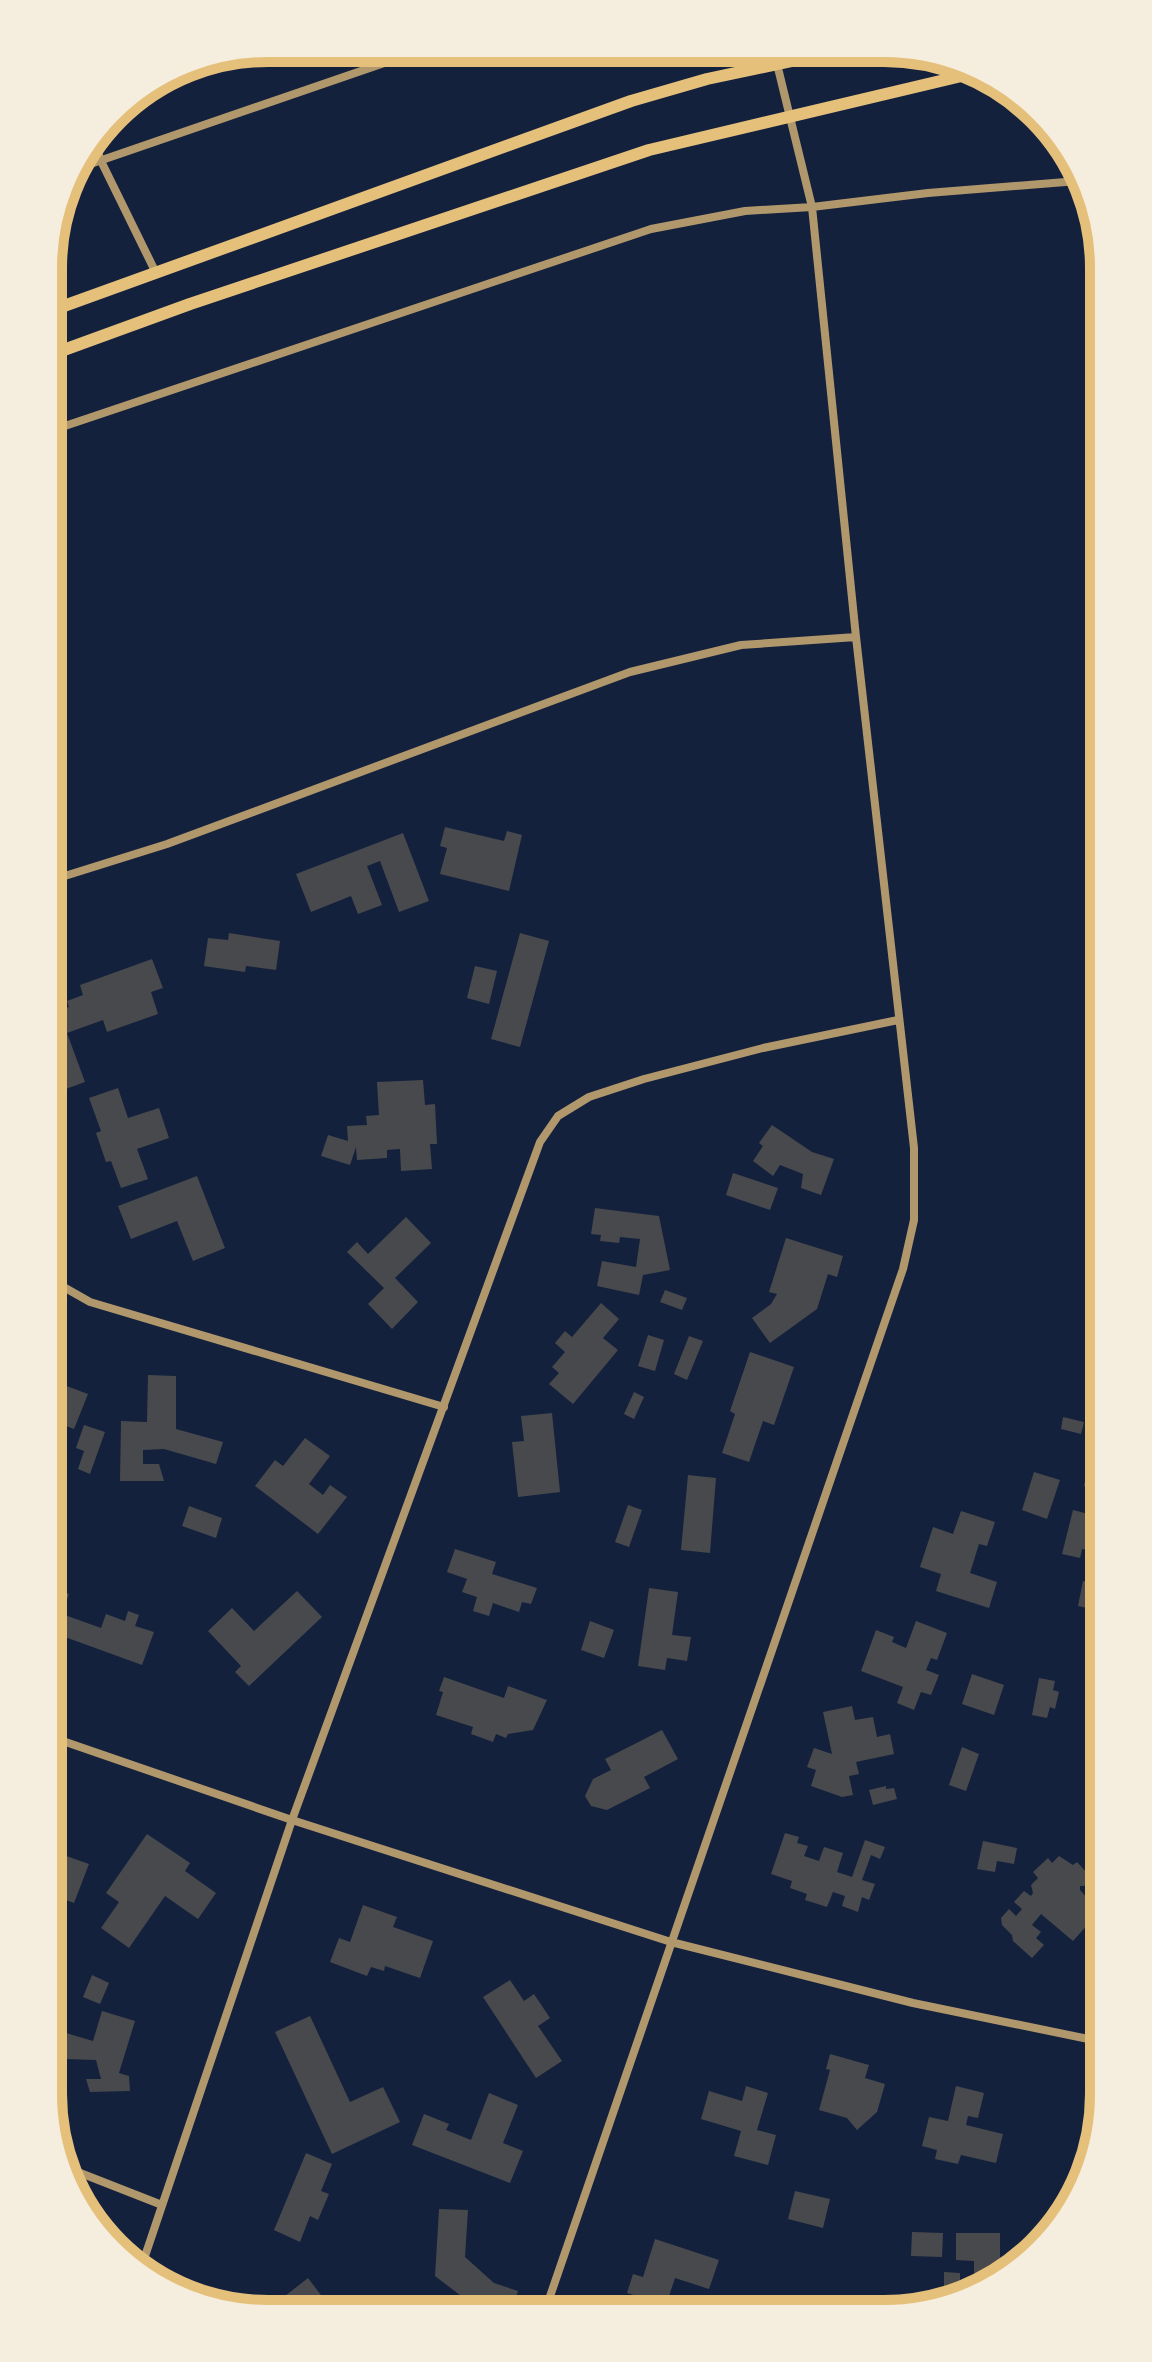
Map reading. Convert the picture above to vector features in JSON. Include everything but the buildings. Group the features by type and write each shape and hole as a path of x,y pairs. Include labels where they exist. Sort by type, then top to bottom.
{"main road":[{"path":"62,307 631,101 707,79 786,62"},
{"path":"62,351 190,304 649,150 959,77"}],"street":[{"path":"90,164 387,62"},
{"path":"550,2300 903,1269 914,1220 914,1148 856,637 812,207 777,64"},
{"path":"98,152 156,273"},
{"path":"62,427 651,229 745,211 1071,182"},
{"path":"62,877 196,834 630,672 741,645 856,637"},
{"path":"144,2259 292,1820 540,1142 558,1116 589,1097 644,1079 763,1048 898,1020"},
{"path":"62,1286 90,1302 444,1407"},
{"path":"62,1741 292,1820 671,1942 913,2003 1090,2039"},
{"path":"78,2172 162,2205"}]}
